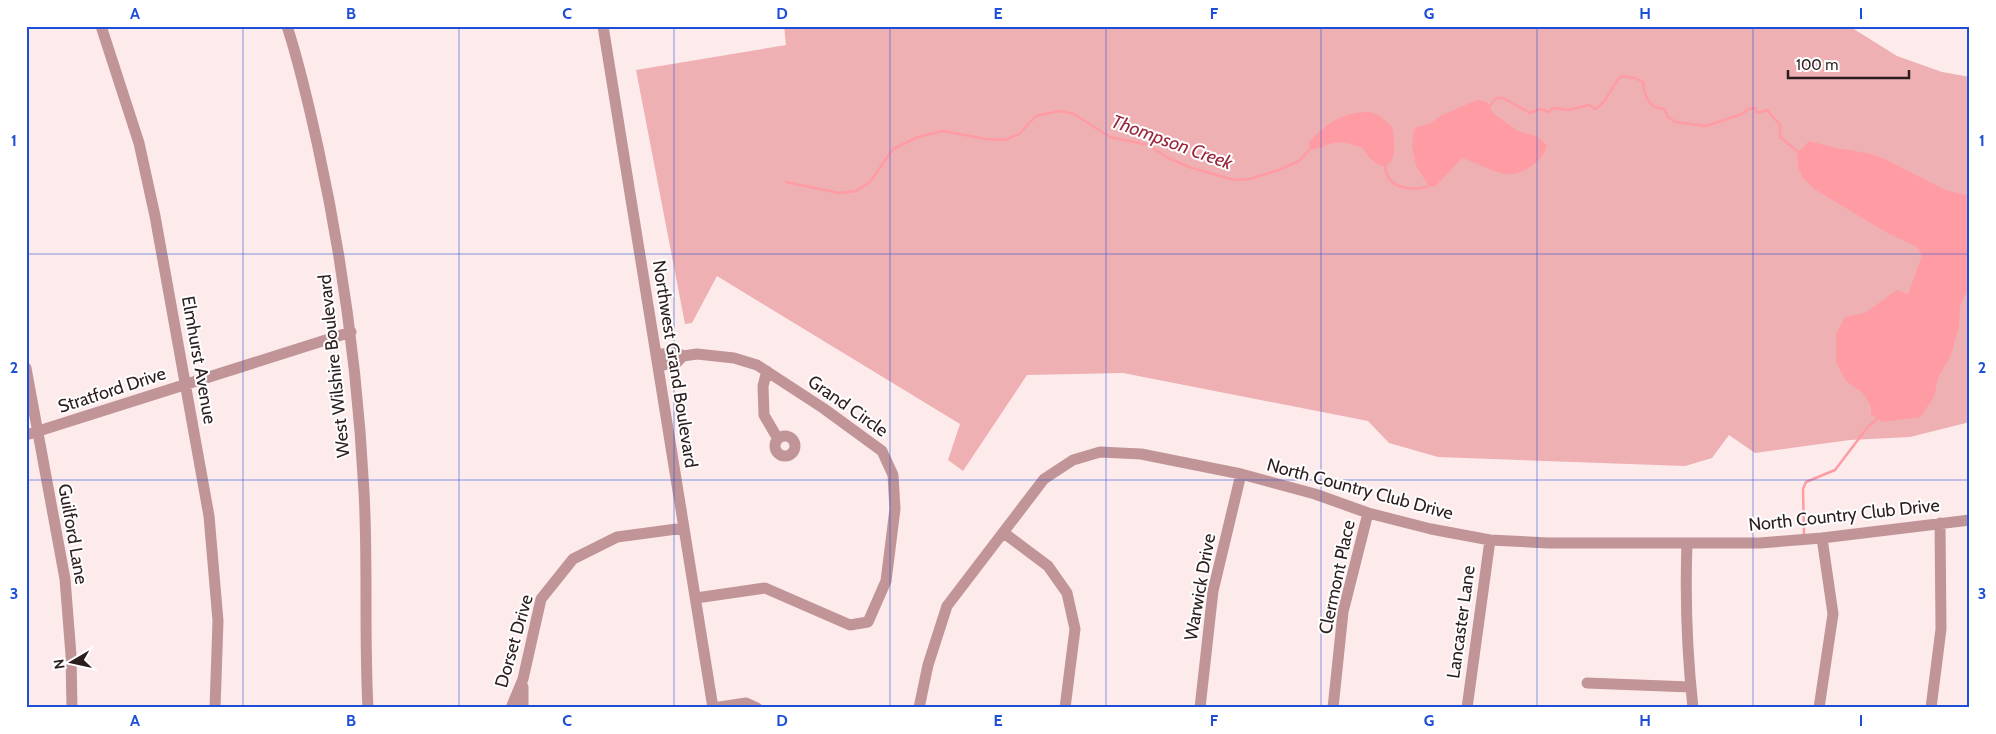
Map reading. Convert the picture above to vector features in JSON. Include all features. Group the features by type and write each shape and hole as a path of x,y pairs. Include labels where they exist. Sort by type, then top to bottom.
{"street":[{"name":"Elmhurst Avenue","path":"101,26 139,143 155,216 209,516 218,621 215,708"},
{"name":"West Wilshire Boulevard","path":"287,26 301,71 330,202 351,332 358,400 364,494 368,708"},
{"name":"Northwest Grand Boulevard","path":"603,26 713,708"},
{"name":"Stratford Drive","path":"32,433 351,332"},
{"name":"Grand Circle","path":"657,360 676,352 683,356 697,354 734,358 758,365 882,451 894,475 895,509 886,581 868,622 850,625 765,588 696,598"},
{"name":"Guilford Lane","path":"26,368 32,433 65,579 71,655 72,708"},
{"path":"767,371 762,386 764,415 778,439"},
{"name":"North Country Club Drive","path":"919,708 928,665 948,606 1044,479 1073,460 1100,452 1141,454 1241,474 1314,494 1368,513 1431,529 1490,540 1548,543 1760,543 1822,538 1970,520"},
{"name":"Warwick Drive","path":"1200,708 1213,591 1241,474"},
{"name":"Clermont Place","path":"1333,708 1343,612 1368,513"},
{"path":"1931,708 1941,629 1940,524"},
{"name":"Dorset Drive","path":"511,708 523,679 541,599 573,559 617,537 684,528"},
{"path":"1004,534 1048,566 1067,592 1075,629 1065,708"},
{"path":"1819,708 1833,614 1822,538"},
{"name":"Lancaster Lane","path":"1467,708 1490,540"},
{"path":"1687,542 1687,642 1693,708"},
{"path":"523,679 523,708"},
{"path":"1588,683 1690,687"},
{"path":"713,708 746,703 757,708"}],"shaded area":[{"path":"784,26 1849,26 1897,56 1942,72 1970,77 1970,422 1910,437 1850,440 1755,453 1729,435 1712,458 1685,466 1438,457 1389,443 1368,421 1123,373 1027,375 963,471 948,460 960,424 717,276 692,323 685,324 636,70 786,45"},
{"path":"1477,100 1487,102 1493,113 1518,131 1536,136 1547,145 1545,151 1532,166 1513,174 1496,172 1462,158 1435,187 1429,186 1416,166 1412,146 1414,130 1417,127 1429,124 1442,115"},
{"path":"1371,112 1380,116 1392,127 1394,151 1389,164 1385,166 1376,163 1363,148 1345,143 1334,143 1310,149 1309,142 1329,124 1344,116"},
{"path":"1809,141 1883,158 1945,190 1970,196 1970,284 1960,306 1959,326 1951,355 1938,378 1934,397 1920,417 1882,422 1871,414 1871,406 1863,393 1846,381 1836,362 1836,334 1845,317 1865,313 1897,290 1908,294 1922,256 1917,247 1889,234 1814,189 1802,177 1798,152"}],"waterway":[{"name":"Thompson Creek","path":"1489,107 1496,98 1503,98 1530,113 1540,109 1549,112 1553,108 1569,110 1589,105 1595,109 1603,102 1618,79 1622,76 1635,78 1643,82 1646,96 1651,104 1665,109 1667,116 1675,122 1706,126 1742,114 1748,109 1755,108 1757,113 1767,110 1780,125 1780,137 1798,152 1800,170 1804,172"},
{"name":"Thompson Creek","path":"786,182 839,193 856,191 870,182 893,149 918,137 943,131 986,139 1005,140 1019,134 1036,116 1059,111 1074,114 1110,137 1148,145 1168,158 1189,167 1234,180 1250,179 1279,170 1299,161 1312,147"},
{"name":"Thompson Creek","path":"1384,162 1388,177 1395,184 1416,188 1430,185"},
{"path":"1804,534 1803,489 1806,482 1835,470 1867,428 1879,417"}]}
